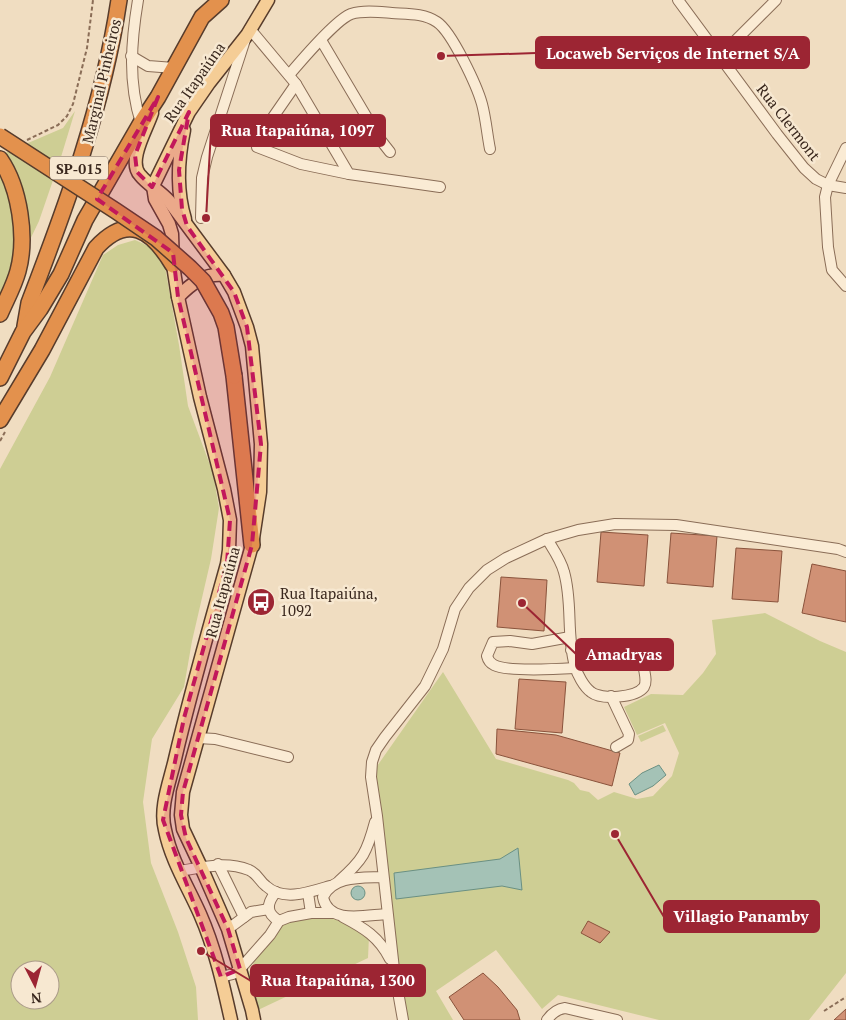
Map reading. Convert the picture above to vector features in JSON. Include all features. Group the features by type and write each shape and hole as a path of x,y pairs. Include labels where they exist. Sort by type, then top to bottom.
{"highway":[{"name":"Marginal Pinheiros","path":"23,332 29,303 78,172 92,125 104,78 119,0"},
{"path":"23,332 40,309 60,274 85,220 140,123 158,97 202,17 221,0"},
{"path":"0,136 156,238 203,281 221,313 228,335 252,545"},
{"path":"0,160 6,168 14,191 21,219 22,246 18,272 0,314"},
{"path":"4,423 96,248 105,239 117,231 128,228 141,231 158,243 173,265"},
{"name":"SP-015","path":"0,378 23,332"}],"main road":[{"path":"202,17 213,0"},
{"name":"Rua Itapaiúna","path":"231,1020 216,955 204,923 180,871 163,820 165,799 184,718 227,564 230,520 178,297 173,265 172,234 169,224 154,199 153,186 189,112 249,32 268,0"},
{"name":"Rua Itapaiúna","path":"158,97 135,155 137,172 169,201 224,275 234,292 252,346 261,444 260,492 252,545 183,792 181,815 186,838 228,929 254,1020"},
{"path":"187,226 181,202 179,170 181,146 189,112"},
{"path":"135,155 143,171 146,173 160,171"},
{"path":"178,297 196,280 218,274 224,275"}],"street":[{"path":"138,0 131,56 134,103 140,123"},
{"name":"Rua Clermont","path":"678,0 804,168 816,179 828,185"},
{"path":"720,56 776,0"},
{"path":"289,75 301,60 349,14 359,12 422,16 437,22 449,35 479,95 490,149"},
{"path":"200,218 202,178 207,157 249,32 296,84 350,174"},
{"path":"321,40 379,138 390,152"},
{"path":"131,56 148,66 174,68"},
{"path":"296,84 260,136 257,147 301,164 350,174 440,187"},
{"path":"846,148 828,185 825,197 828,247 832,270 846,286"},
{"path":"828,185 846,188"},
{"path":"403,1020 387,914 371,777 372,762 376,750 425,686 443,649 455,609 469,588 487,570 506,558 547,539 578,530 615,524 676,525 838,549 846,552"},
{"path":"547,539 561,562 568,590 571,650 575,668 591,692 600,696 631,695 640,691 645,685 646,675 636,654 617,646 598,645 571,650"},
{"path":"570,637 532,644 510,641 493,642 487,656 488,660 500,667 537,669 575,668"},
{"path":"610,696 629,734 628,740 616,748"},
{"path":"198,738 215,739 288,758"},
{"path":"377,816 365,854 324,896 326,907 337,915 364,928 383,946 394,969"},
{"path":"180,871 218,864 231,865 249,870 257,875 265,886 276,892 288,894 308,893 354,878 383,877"},
{"path":"218,864 244,917"},
{"path":"264,910 276,892"},
{"path":"308,893 311,913"},
{"path":"228,929 251,912 264,910 279,921"},
{"path":"221,977 233,974 240,969 270,935 279,921 289,917 311,913 337,915 387,914"},
{"path":"547,1020 552,1013 565,1008 617,1020"}],"path":[{"path":"24,141 58,125 68,116 73,104 87,48 93,0"},
{"path":"0,441 4,423"},
{"path":"824,1011 846,997"}],"highlighted area":[{"path":"158,97 135,155 137,172 152,187 189,112 179,170 182,209 187,226 234,292 247,327 261,444 252,545 183,792 181,815 186,838 228,929 240,969 221,977 163,820 184,718 227,564 230,520 178,297 173,253 97,199"}],"green space":[{"path":"75,111 39,221 0,302 0,155 63,128"},
{"path":"135,240 150,247 157,253 165,267 188,406 213,473 219,508 211,559 192,641 184,687 152,739 143,802 151,863 178,932 196,987 198,1020 0,1020 0,469 50,377 103,255 118,245"},
{"path":"765,613 846,652 846,973 809,1020 659,1020 558,995 542,1009 496,950 436,991 453,1020 408,1020 398,967 375,769 443,672 496,759 568,780 574,783 580,790 589,792 598,800 614,792 637,799 653,796 672,776 679,753 665,723 637,735 624,707 651,694 683,695 703,673 716,654 712,620"},
{"path":"663,725 666,731 641,742 638,736"},
{"path":"311,916 333,916 369,936 368,958 258,1010 249,972 258,955 282,924"}],"shaded area":[{"path":"659,765 666,775 653,786 635,795 629,784 642,773"},
{"path":"518,848 522,890 502,886 396,899 394,873 500,859"},
{"path":"355,886 361,886 365,893 361,900 355,900 351,896 351,890"}],"building":[{"path":"601,532 648,535 644,586 597,582"},
{"path":"671,533 717,536 713,587 667,583"},
{"path":"736,548 782,551 778,602 732,599"},
{"path":"812,564 846,571 846,622 802,613"},
{"path":"501,577 547,580 544,631 497,627"},
{"path":"519,679 566,682 562,733 515,729"},
{"path":"497,729 556,735 620,753 612,786 496,754"},
{"path":"588,921 610,932 600,943 581,933"},
{"path":"483,973 498,987 517,1010 520,1020 464,1020 449,997"},
{"path":"846,1009 846,1020 834,1020"}],"place":[{"name":"Locaweb Serviços de Internet S/A","path":"441,56"},
{"name":"Rua Itapaiúna, 1097","path":"206,218"},
{"name":"Rua Itapaiúna, 1092","path":"261,602"},
{"name":"Amadryas","path":"522,603"},
{"name":"Villagio Panamby","path":"615,834"},
{"name":"Rua Itapaiúna, 1300","path":"201,951"}]}
